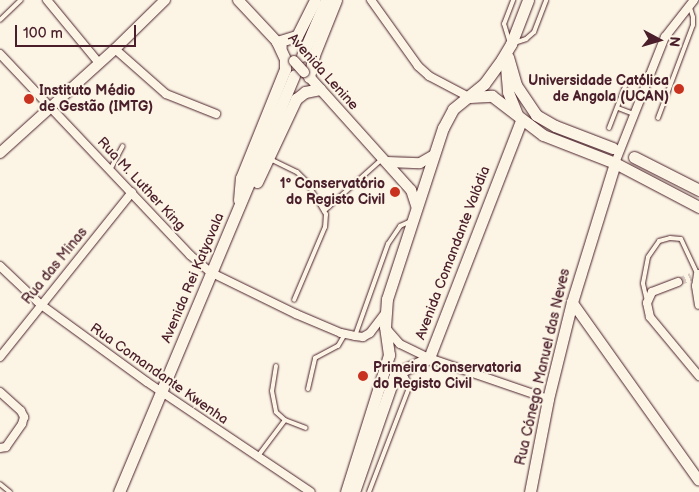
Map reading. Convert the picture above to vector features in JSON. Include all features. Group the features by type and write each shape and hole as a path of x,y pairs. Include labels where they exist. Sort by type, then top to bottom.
{"main road":[{"path":"240,204 241,178 285,69 284,59 278,42 297,36 315,0"},
{"path":"298,58 326,0"},
{"name":"Avenida Rei Katyavala","path":"119,492 162,393 210,272 302,74 314,54 336,0"},
{"path":"520,119 506,84 511,44 528,0"},
{"path":"346,492 389,355 385,327 387,298 443,128 453,109 484,84 511,44"},
{"path":"508,57 516,85 536,115 550,124 613,148"},
{"path":"240,204 250,196 296,98 306,92 320,89"},
{"path":"469,97 492,96 543,135 614,166 699,207"},
{"name":"Avenida Comandante Valódia","path":"356,492 395,374 429,358 520,119"},
{"path":"634,157 699,190"},
{"path":"614,166 699,212"},
{"name":"Rua Cónego Manuel das Neves","path":"530,492 548,400 572,302 614,166"}],"street":[{"path":"47,0 99,63"},
{"name":"Avenida Lenine","path":"238,0 278,42 298,58 302,74 320,89 411,190 417,208"},
{"path":"371,0 418,66 429,76 469,97"},
{"path":"0,152 115,49 165,1"},
{"path":"614,166 665,37 691,3"},
{"path":"115,49 166,94 216,114"},
{"name":"Rua M. Luther King","path":"0,54 190,254 210,272 296,314 345,334 356,336"},
{"path":"385,160 420,163 434,155"},
{"name":"Rua das Minas","path":"0,357 40,304 132,192"},
{"name":"Rua Comandante Kwenha","path":"0,266 40,304 162,393 311,492"},
{"path":"696,275 699,305"},
{"path":"678,282 652,292 647,303 650,317 699,376"},
{"path":"572,302 699,481"},
{"path":"356,336 363,337 370,333 385,313"},
{"path":"385,327 400,344 429,358 548,400"},
{"path":"0,392 21,411 24,417 22,424 6,448 0,448"}],"lane":[{"path":"0,20 21,0"},
{"path":"513,0 504,24 511,44 526,39 534,32 546,0"},
{"path":"658,118 692,30 691,3"},
{"path":"609,128 626,84"},
{"path":"618,108 634,114"},
{"path":"110,170 123,146"},
{"path":"268,158 297,172 306,181 324,211 325,227 294,300"},
{"path":"324,211 385,160"},
{"path":"356,336 388,244 400,226 413,220"},
{"path":"647,303 643,283 648,257 659,241 670,238 681,239 696,275"},
{"path":"308,389 316,358 338,346 345,334"},
{"path":"276,366 272,391 276,412 285,420 306,428"},
{"path":"356,492 398,379 406,377 410,385 369,492"},
{"path":"257,457 285,420"},
{"path":"0,484 10,492"}],"tunnel":[{"path":"678,282 691,277"}],"place":[{"name":"Universidade Católica de Angola (UCAN)","path":"679,89"},
{"name":"Instituto Médio de Gestão (IMTG)","path":"29,99"},
{"name":"1º Conservatório do Registo Civil","path":"395,192"},
{"name":"Primeira Conservatoria do Registo Civil","path":"363,376"}]}
